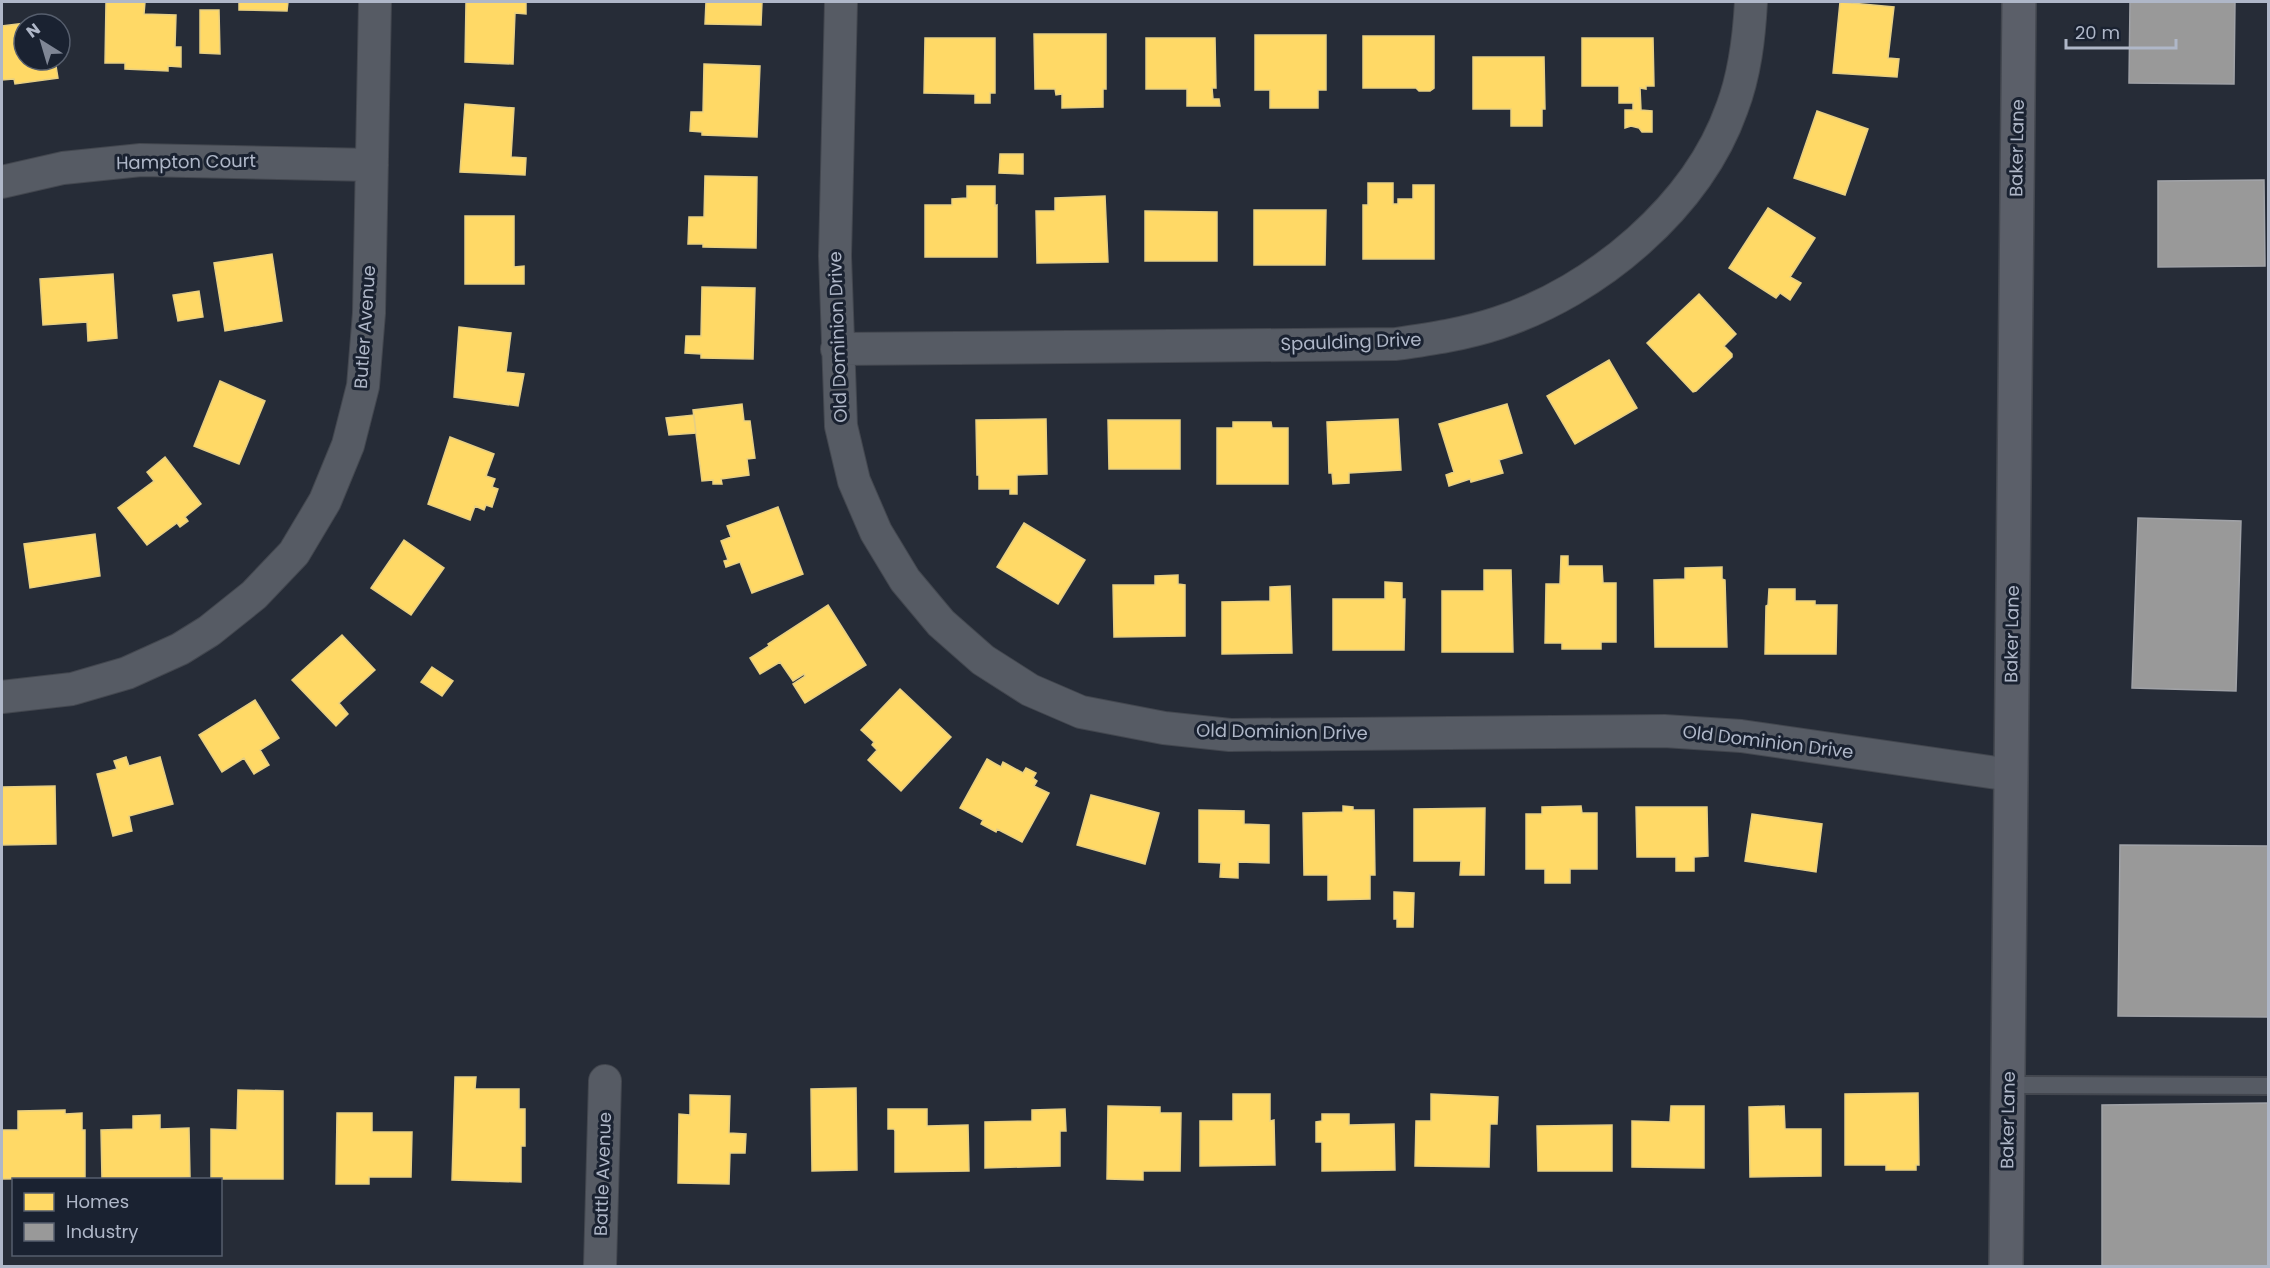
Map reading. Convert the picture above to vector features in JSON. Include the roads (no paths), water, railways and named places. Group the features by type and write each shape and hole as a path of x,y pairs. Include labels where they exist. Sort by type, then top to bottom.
{"street":[{"name":"Butler Avenue","path":"2,697 72,689 127,673 180,649 209,631 254,595 294,553 329,492 348,445 363,386 369,313 375,2"},
{"name":"Old Dominion Drive","path":"841,2 835,256 841,426 854,481 876,532 905,580 941,622 983,660 1030,690 1082,712 1164,728 1230,735 1664,731 1741,736 2011,775"},
{"name":"Spaulding Drive","path":"837,349 1396,344 1455,335 1500,322 1555,299 1605,268 1642,238 1682,196 1711,154 1732,109 1745,60 1751,2"},
{"name":"Baker Lane","path":"2006,1266 2019,2"},
{"name":"Hampton Court","path":"2,182 63,168 141,160 372,165"},
{"name":"Battle Avenue","path":"600,1266 605,1081"}],"lane":[{"path":"2009,1085 2268,1086"}]}
